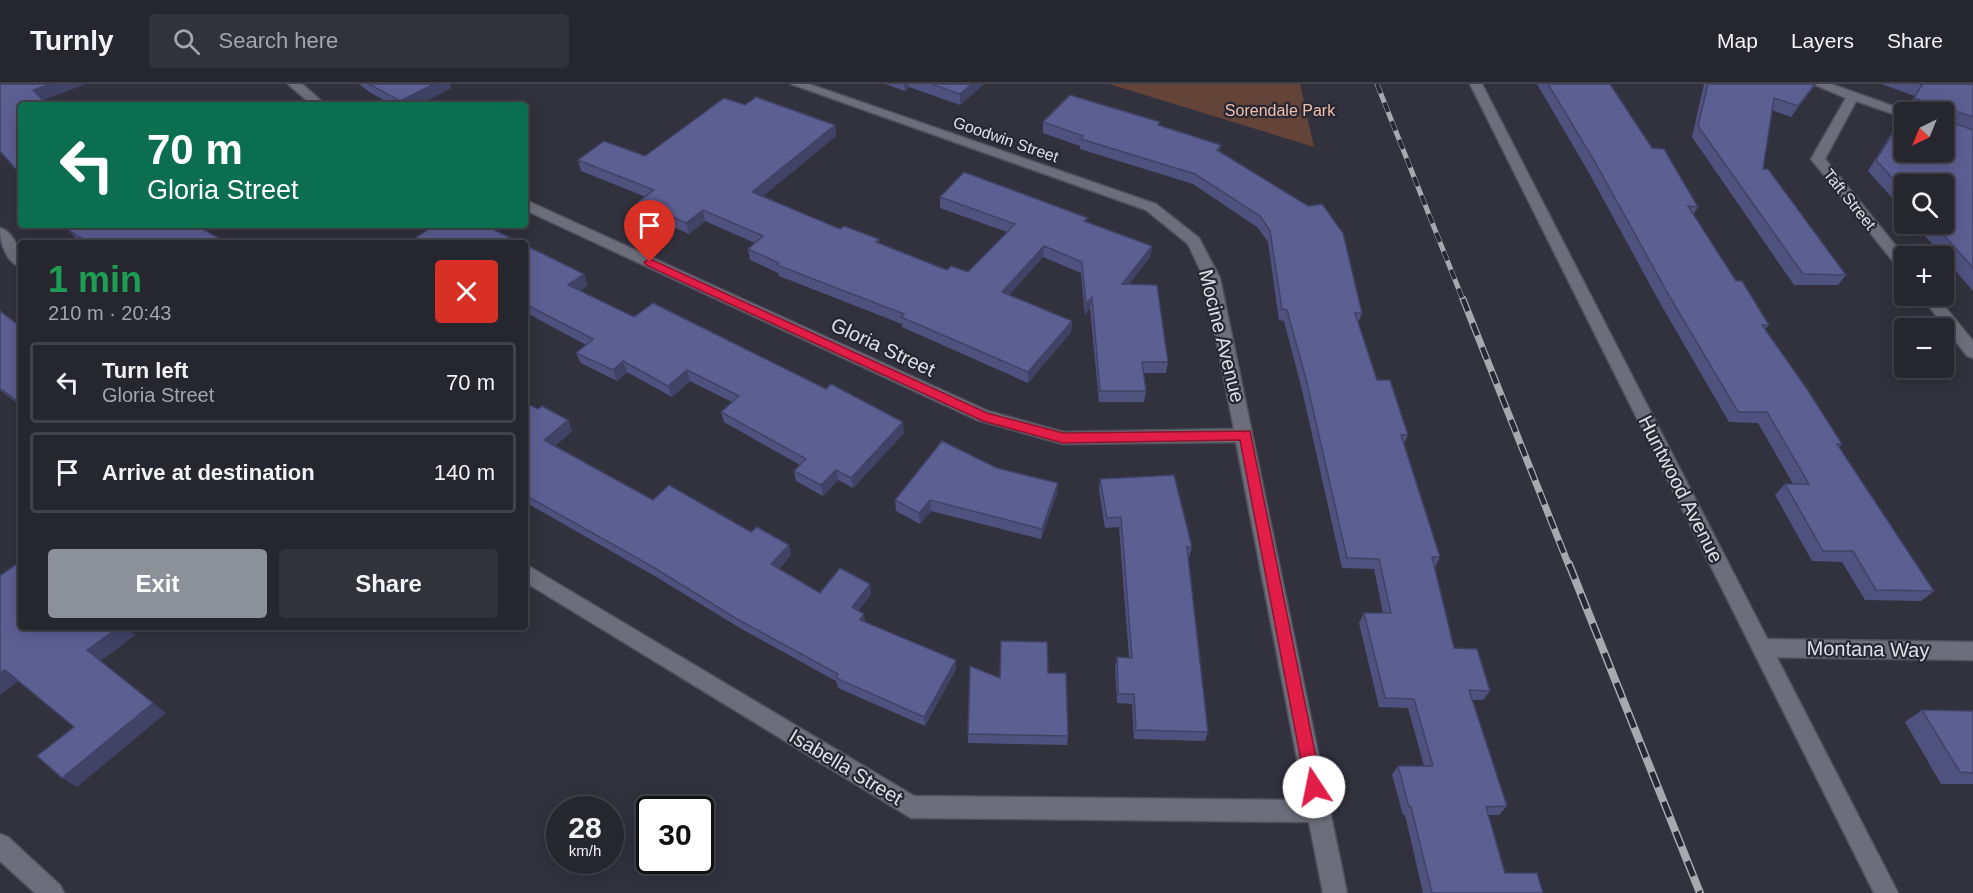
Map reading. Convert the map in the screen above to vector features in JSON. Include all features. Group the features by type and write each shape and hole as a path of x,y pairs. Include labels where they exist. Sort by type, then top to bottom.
{"street":[{"path":"294,84 316,102"},
{"name":"Goodwin Street","path":"797,84 1151,207 1194,241"},
{"name":"Huntwood Avenue","path":"1476,84 1886,893"},
{"path":"1819,84 1894,110"},
{"name":"Taft Street","path":"1853,96 1818,159 1894,253"},
{"name":"Gloria Street","path":"528,206 983,416 1063,438 1245,435"},
{"path":"0,233 18,258"},
{"name":"Mocine Avenue","path":"1194,241 1212,278 1335,893"},
{"path":"1936,306 1973,352"},
{"name":"Isabella Street","path":"528,574 911,807 1318,811"},
{"name":"Montana Way","path":"1762,648 1973,651"},
{"path":"0,845 52,893"}],"green space":[{"name":"Sorendale Park","path":"1109,84 1300,84 1314,147"}],"building":[{"path":"0,84 50,84 33,90 45,102 18,102 18,172 0,151"},
{"path":"369,84 434,84 400,101"},
{"path":"931,84 972,84 960,94"},
{"path":"1548,84 1610,84 1652,148 1664,149 1698,207 1688,206 1736,281 1742,281 1769,325 1762,325 1807,389 1842,444 1837,444 1934,591 1876,590 1853,551 1823,551 1785,484 1809,484 1767,412 1738,412"},
{"path":"1708,84 1815,84 1798,106 1774,98 1763,169 1768,169 1846,275 1803,274 1698,126"},
{"path":"1919,84 1973,84 1973,117 1954,110 1954,102 1919,102 1920,100 1914,98 1922,85"},
{"path":"1070,95 1160,122 1158,125 1221,145 1217,150 1308,206 1322,204 1343,233 1362,313 1355,313 1377,380 1390,380 1408,435 1401,435 1440,557 1432,557 1454,648 1477,649 1490,691 1469,690 1507,806 1486,807 1505,873 1537,873 1543,893 1432,893 1411,807 1409,807 1398,766 1433,766 1414,699 1385,698 1364,613 1391,613 1379,559 1347,558 1306,379 1287,310 1282,309 1270,231 1260,216 1195,174 1081,139 1083,136 1043,122"},
{"path":"756,97 835,125 752,192 840,229 844,226 879,239 876,242 947,270 951,266 968,272 1015,224 940,197 964,172 1088,218 1084,221 1152,246 1122,284 1157,285 1168,362 1142,362 1146,391 1100,391 1092,297 1086,304 1082,262 1044,246 1002,292 1072,321 1028,372 901,317 904,314 777,265 779,263 748,249 763,236 703,210 686,223 638,202 654,190 578,160 604,141 645,156 724,98 745,105"},
{"path":"1954,123 1973,130 1973,268 1943,234 1954,234 1954,174 1894,174 1894,180 1876,160 1894,131 1894,162 1954,162"},
{"path":"68,228 200,228 222,240 85,240"},
{"path":"430,228 490,228 515,240 412,240"},
{"path":"528,246 584,274 568,285 634,317 653,303 826,389 831,384 903,422 851,478 836,470 821,485 794,471 806,459 721,412 739,396 687,370 668,386 623,361 613,370 576,353 593,339 528,306"},
{"path":"0,311 18,325 18,402 0,388"},
{"path":"528,404 538,409 542,406 568,420 544,440 653,500 669,485 751,532 757,527 789,545 771,564 820,593 840,568 870,584 852,607 864,614 860,620 956,660 924,717 836,678 838,674 737,619 653,567 528,497"},
{"path":"942,441 997,468 1058,483 1042,529 930,500 919,513 895,500"},
{"path":"1174,475 1192,547 1187,547 1208,732 1136,730 1134,694 1118,694 1117,657 1132,658 1121,517 1107,518 1100,479"},
{"path":"18,563 18,630 115,630 87,650 153,703 62,778 37,756 74,727 5,670 0,673 0,576"},
{"path":"1001,641 1047,642 1048,673 1066,673 1068,736 968,734 970,666 1000,678"},
{"path":"1922,710 1973,711 1973,773 1960,772"}],"railway":[{"path":"1377,84 1463,300"},
{"path":"1463,299 1569,566"},
{"path":"1569,564 1700,893"}],"route":[{"path":"650,262 983,416 1063,438 1245,435 1314,787"}]}
